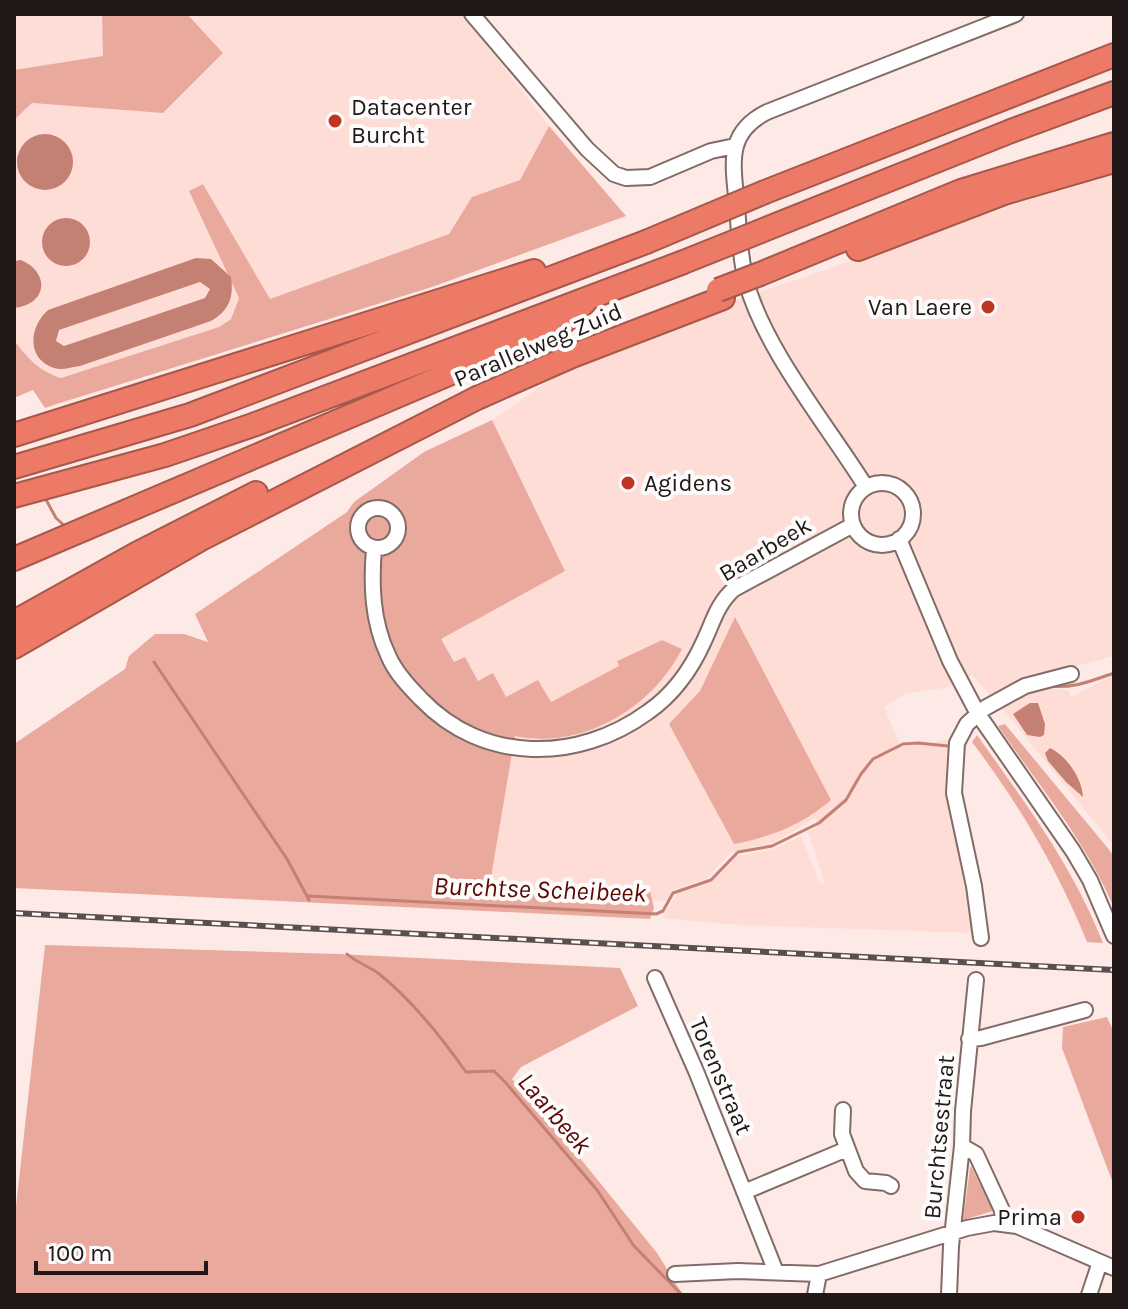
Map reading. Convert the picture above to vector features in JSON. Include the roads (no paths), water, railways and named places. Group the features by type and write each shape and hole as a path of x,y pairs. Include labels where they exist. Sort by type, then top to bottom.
{"highway":[{"path":"14,467 190,415 450,315 587,267 765,192 1114,55"},
{"path":"14,496 165,455 253,425 681,263 1114,93"},
{"name":"Parallelweg Zuid","path":"762,279 961,191 1114,144"},
{"name":"Parallelweg Zuid","path":"14,622 90,590 347,447 482,383 990,197 1114,161"},
{"path":"14,435 530,271 587,267"},
{"path":"14,559 557,328 594,294"},
{"name":"Parallelweg Zuid","path":"14,647 90,590"}],"street":[{"path":"472,14 587,149 611,172 626,178 650,177 697,156 735,146"},
{"path":"866,487 771,340 752,299 743,267 735,146 748,124 767,112 1016,14"},
{"path":"697,156 734,163"},
{"path":"876,483 890,484 900,489 910,501 912,519 899,539 884,544 871,542 859,534 853,525 853,502 866,487 876,483"},
{"name":"Baarbeek","path":"374,548 371,594 381,639 403,680 435,713 475,737 519,749 566,749 610,736 650,712 683,681 705,641 716,611 734,589 853,525"},
{"path":"899,539 950,661 1073,851 1097,894 1114,936"},
{"path":"981,938 974,886 954,793 957,743 967,724 982,711 1025,686 1071,674"},
{"name":"Torenstraat","path":"655,978 696,1071 776,1272"},
{"name":"Burchtsestraat","path":"675,1274 819,1274 952,1233 976,980"},
{"path":"969,1039 1085,1010"},
{"path":"843,1110 842,1134 856,1171 865,1181 891,1186"},
{"path":"962,1146 976,1154 1005,1223"},
{"path":"744,1192 847,1149"},
{"path":"949,1295 952,1233 977,1225 1005,1223 1107,1265 1089,1295"},
{"path":"815,1295 819,1274"}],"waterway":[{"path":"44,496 56,518 67,528"},
{"name":"Laarbeek","path":"154,662 287,859 309,900"},
{"name":"Burchtse Scheibeek","path":"1048,686 1074,685 1114,673"},
{"name":"Burchtse Scheibeek","path":"308,896 656,914 663,911 673,893 711,880 738,852 772,846 819,823 846,800 873,759 903,744 948,746"},
{"name":"Laarbeek","path":"347,954 378,973 402,995 466,1072 494,1071 506,1083 597,1190 634,1246 682,1295"}],"railway":[{"path":"14,913 1114,970"}],"place":[{"name":"Datacenter Burcht","path":"335,121"},
{"name":"Van Laere","path":"988,307"},
{"name":"Agidens","path":"628,483"},
{"name":"Prima","path":"1078,1217"}]}
